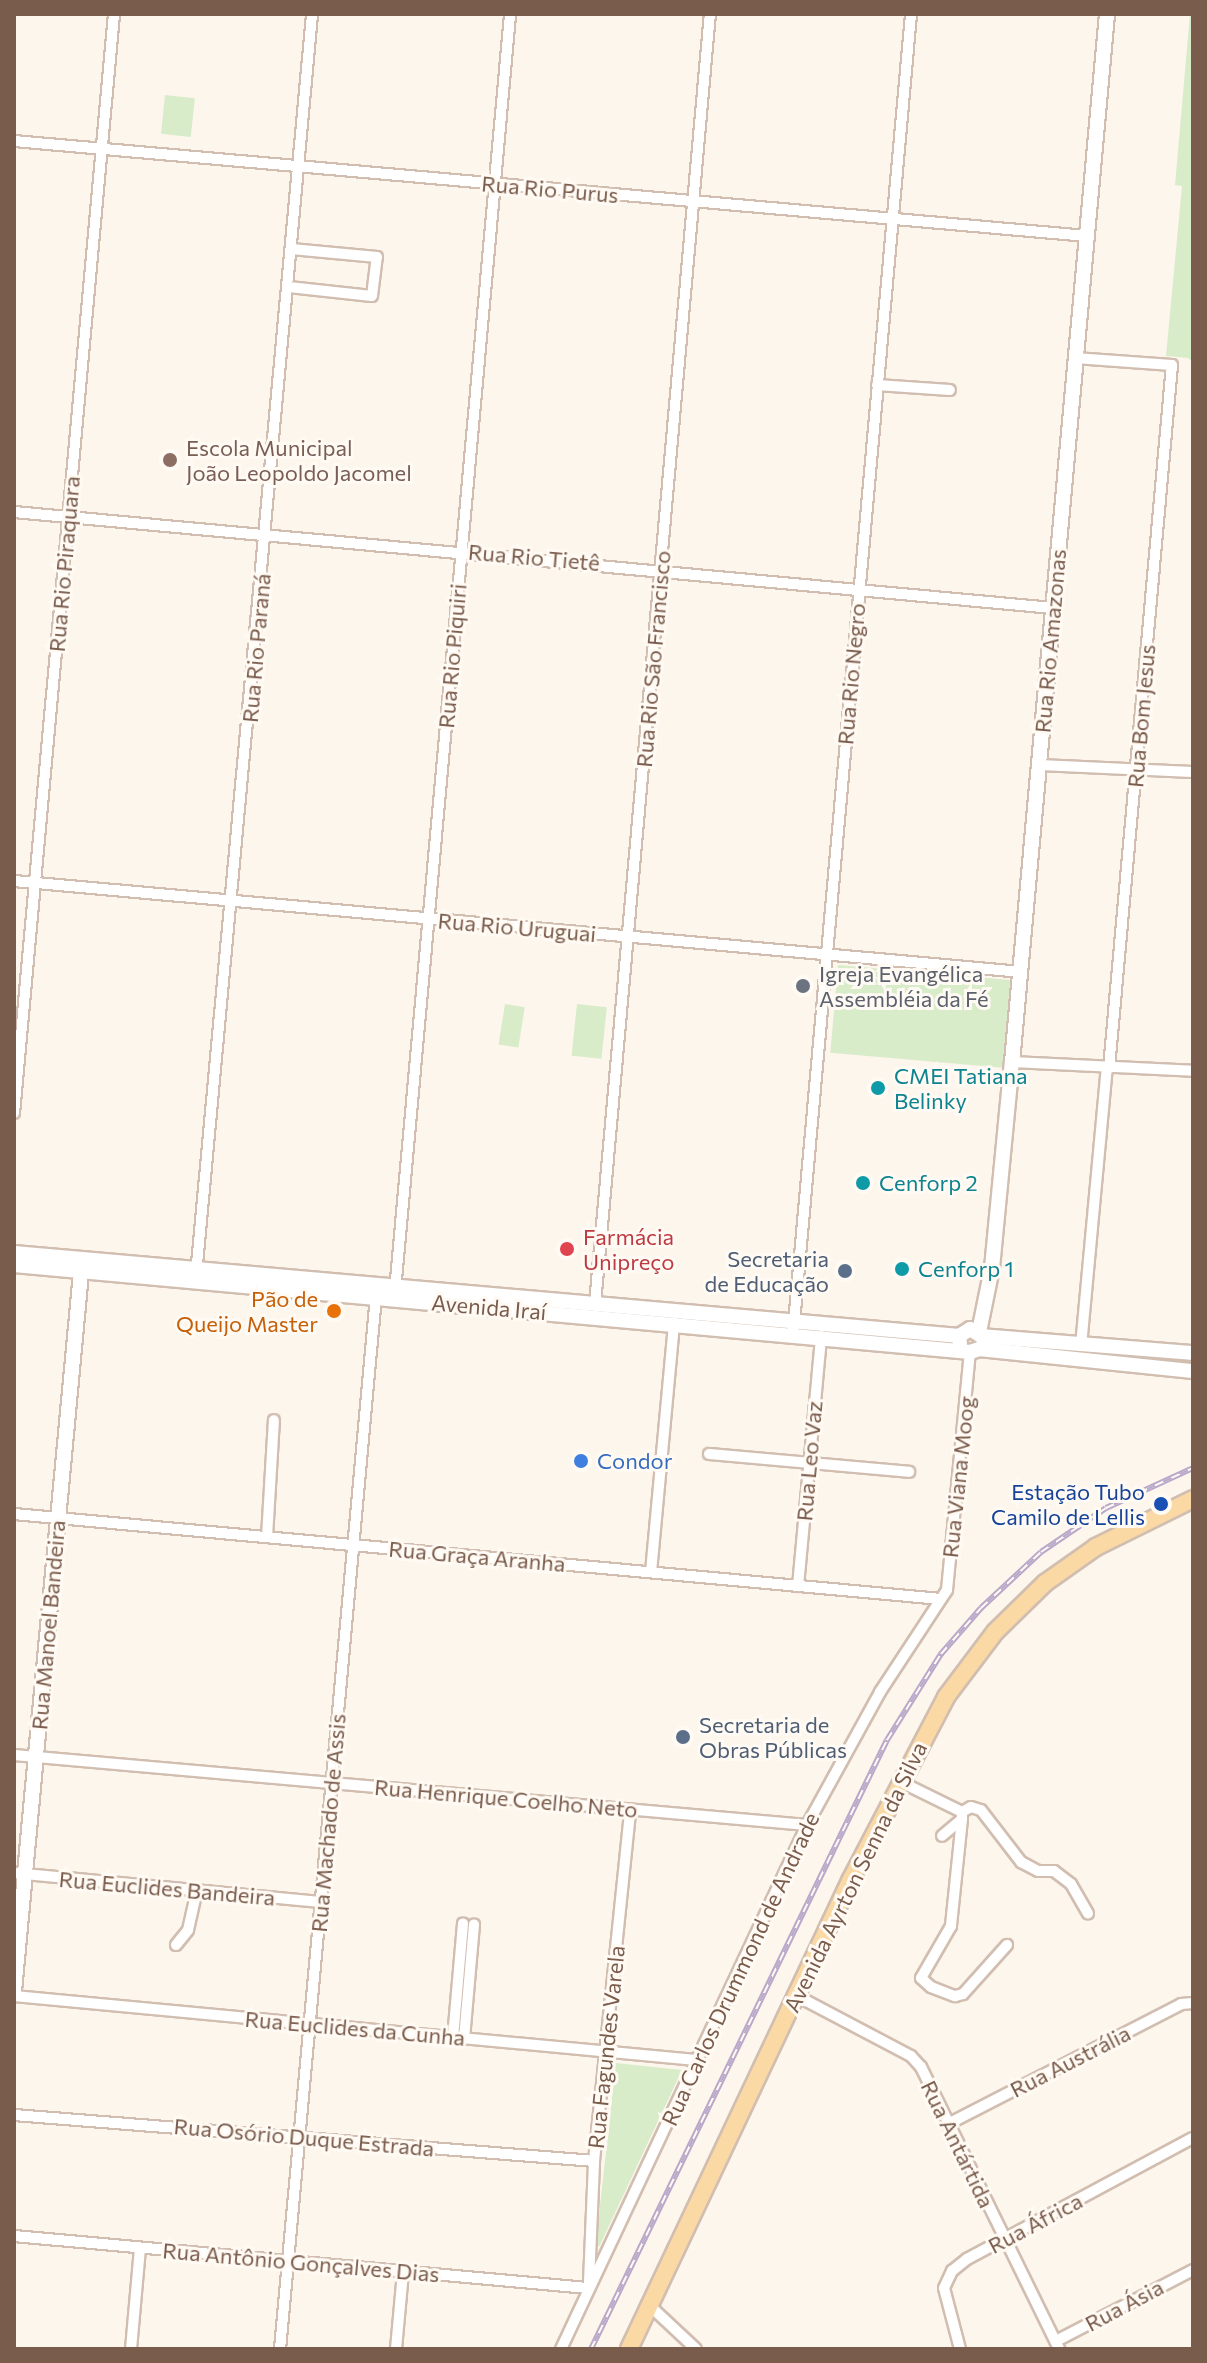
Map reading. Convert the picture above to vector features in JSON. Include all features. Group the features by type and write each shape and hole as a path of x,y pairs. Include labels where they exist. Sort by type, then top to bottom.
{"main road":[{"name":"Rua Rio Amazonas","path":"971,1341 992,1268 1107,14"},
{"name":"Avenida Iraí","path":"14,1253 50,1262 570,1308 674,1323 971,1341 1193,1371"},
{"name":"Avenida Iraí","path":"14,1265 50,1262"},
{"name":"Rua Manoel Bandeira","path":"14,1994 20,1874 36,1757 81,1265"},
{"path":"992,1268 993,1326 1008,1339"},
{"name":"Avenida Iraí","path":"225,1278 376,1297 394,1293"},
{"name":"Avenida Iraí","path":"570,1308 595,1304 794,1328 821,1336 971,1341 1008,1339 1193,1353"},
{"name":"Avenida Ayrton Senna da Silva","path":"629,2349 901,1782 946,1697 975,1656 1015,1610 1096,1547 1193,1499"}],"street":[{"name":"Rua Rio Piraquara","path":"14,1113 114,14"},
{"name":"Rua Rio Paraná","path":"196,1275 233,902 312,14"},
{"name":"Rua Rio Piquiri","path":"394,1293 510,14"},
{"name":"Rua Rio São Francisco","path":"595,1304 710,14"},
{"name":"Rua Rio Negro","path":"794,1328 911,14"},
{"name":"Rua Rio Purus","path":"14,141 1087,236"},
{"path":"289,287 372,296 377,257 291,249"},
{"name":"Rua Bom Jesus","path":"1075,358 1172,365 1137,769 1081,1346"},
{"path":"877,385 950,390"},
{"name":"Rua Rio Tietê","path":"14,512 859,587 1053,608"},
{"path":"1039,765 1193,772"},
{"name":"Rua Rio Uruguai","path":"14,881 1021,972"},
{"path":"1012,1062 1193,1071"},
{"name":"Rua Machado de Assis","path":"280,2349 376,1297"},
{"path":"651,1572 674,1323"},
{"name":"Rua Leo Vaz","path":"798,1586 821,1336"},
{"name":"Rua Viana Moog","path":"940,1599 947,1590 971,1341"},
{"path":"267,1537 274,1420"},
{"path":"709,1454 909,1472"},
{"name":"Rua Graça Aranha","path":"14,1514 940,1599"},
{"name":"Rua Carlos Drummond de Andrade","path":"561,2349 807,1825 880,1692 940,1599"},
{"name":"Rua Henrique Coelho Neto","path":"14,1755 807,1825"},
{"path":"901,1782 962,1816"},
{"path":"942,1836 971,1807 981,1810 1021,1862 1038,1871 1054,1871 1071,1884 1088,1914"},
{"name":"Rua Fagundes Varela","path":"588,2286 594,2161 630,1810"},
{"path":"962,1816 949,1898 951,1926 921,1978 931,1987 955,1996 963,1994 1007,1945"},
{"name":"Rua Euclides Bandeira","path":"20,1874 321,1902"},
{"path":"176,1945 188,1930 197,1890"},
{"path":"459,2038 469,1924"},
{"name":"Rua Euclides da Cunha","path":"14,1994 696,2060"},
{"name":"Rua Antártida","path":"797,1996 911,2056 921,2067 1058,2345"},
{"name":"Rua Austrália","path":"948,2124 1181,2004 1193,2003"},
{"name":"Rua Osório Duque Estrada","path":"14,2115 594,2161"},
{"name":"Rua África","path":"960,2349 945,2280 967,2259 1193,2138"},
{"name":"Rua Antônio Gonçalves Dias","path":"14,2236 588,2286"},
{"path":"131,2349 140,2248"},
{"name":"Rua Ásia","path":"1058,2345 1193,2270"},
{"path":"396,2349 403,2272"},
{"path":"649,2305 696,2349"}],"green space":[{"path":"1190,14 1193,14 1193,362 1188,358 1166,356 1182,186 1175,185"},
{"path":"165,95 195,98 191,137 161,134"},
{"path":"838,965 1010,980 1003,1068 830,1053"},
{"path":"505,1004 525,1007 518,1048 499,1044"},
{"path":"577,1004 607,1007 601,1059 572,1056"},
{"path":"616,2063 682,2070 599,2247 596,2241"}],"railway":[{"path":"591,2349 887,1740 941,1654 981,1608 1041,1552 1106,1508 1193,1468"}],"place":[{"name":"Escola Municipal João Leopoldo Jacomel","path":"170,460"},
{"name":"Igreja Evangélica Assembléia da Fé","path":"803,986"},
{"name":"CMEI Tatiana Belinky","path":"878,1088"},
{"name":"Cenforp 2","path":"863,1183"},
{"name":"Farmácia Unipreço","path":"567,1249"},
{"name":"Cenforp 1","path":"902,1269"},
{"name":"Secretaria de Educação","path":"845,1271"},
{"name":"Pão de Queijo Master","path":"334,1311"},
{"name":"Condor","path":"581,1461"},
{"name":"Estação Tubo Camilo de Lellis","path":"1161,1504"},
{"name":"Secretaria de Obras Públicas","path":"683,1737"}]}
